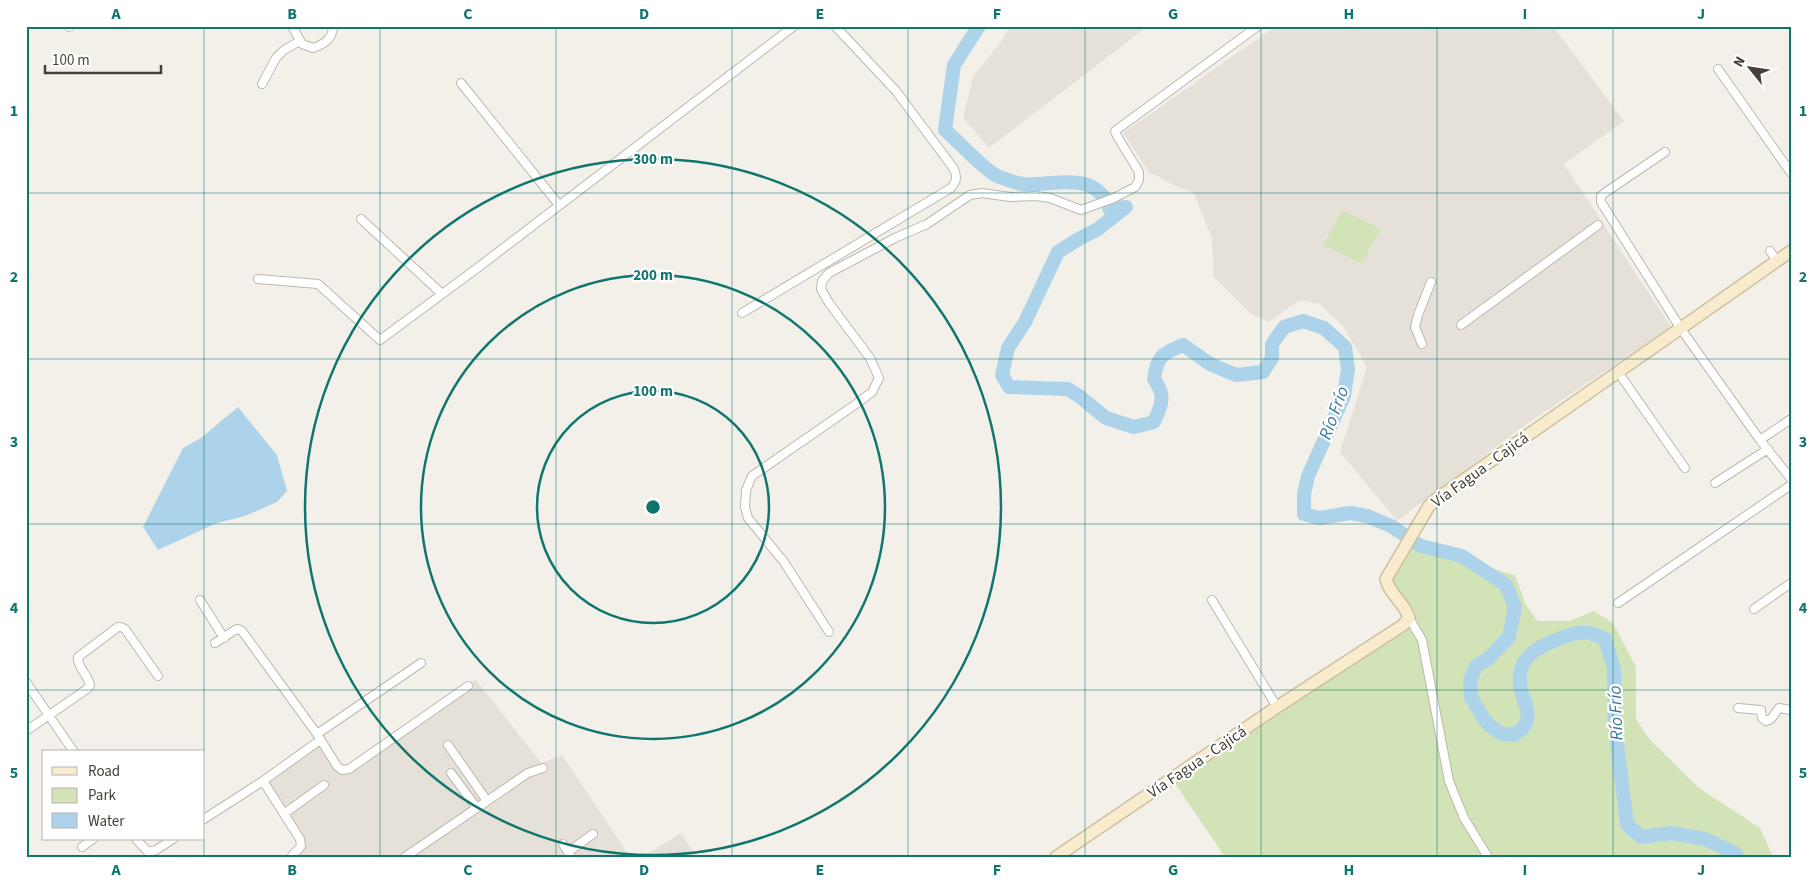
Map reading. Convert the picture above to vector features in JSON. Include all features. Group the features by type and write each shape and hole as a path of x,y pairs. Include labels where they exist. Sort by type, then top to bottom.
{"street":[{"path":"292,26 300,41 307,48 324,44 331,36 333,26"},
{"path":"778,26 784,33"},
{"path":"258,279 318,284 380,340 794,26"},
{"path":"742,313 943,193 955,183 957,176 954,169 896,91 835,26"},
{"path":"830,632 784,562 748,518 745,507 746,490 752,476 872,392 879,378 870,358 829,303 821,289 822,281 829,273 895,238 927,224 970,195 982,193 1010,197 1036,196 1050,198 1081,210 1100,204 1135,187 1139,180 1138,172 1115,131 1258,26"},
{"path":"262,84 276,58 284,50 300,41"},
{"path":"1718,69 1791,174"},
{"path":"461,83 559,206"},
{"path":"1665,152 1606,192 1601,196 1601,202 1681,329 1760,440 1791,479"},
{"path":"361,219 442,294"},
{"path":"1461,325 1598,225"},
{"path":"1770,251 1777,261"},
{"name":"Vía Fagua - Cajicá","path":"1056,857 1277,707 1403,626 1408,618 1407,611 1387,586 1386,579 1429,506 1435,500 1791,251"},
{"path":"1422,344 1415,327 1431,282"},
{"path":"1618,372 1685,468"},
{"path":"1760,440 1791,419"},
{"path":"1715,483 1768,450"},
{"path":"1618,603 1791,485"},
{"path":"1754,610 1791,583"},
{"path":"200,600 224,638"},
{"path":"1212,600 1277,707"},
{"path":"1408,618 1422,640 1449,780 1464,818 1488,857"},
{"path":"26,731 50,716 90,686 78,661 78,656 118,627 125,629 158,676"},
{"path":"215,643 235,630 242,631 337,766 342,770 350,769 468,686"},
{"path":"205,818 264,781 318,737 421,663"},
{"path":"26,682 73,750"},
{"path":"1738,708 1761,710 1762,718 1766,721 1771,719 1779,708 1791,710"},
{"path":"448,745 487,801"},
{"path":"405,857 528,773 543,768"},
{"path":"451,773 476,807"},
{"path":"264,781 300,839 301,846 291,857"},
{"path":"285,813 324,785"},
{"path":"563,844 570,854 593,834"},
{"path":"82,847 92,840"},
{"path":"137,840 148,852 156,850 171,840"}],"shaded area":[{"path":"1010,26 1148,26 989,148 963,118 973,77 1003,39"},
{"path":"1276,26 1553,26 1624,121 1564,164 1671,327 1528,423 1397,521 1340,452 1367,367 1343,326 1320,304 1299,300 1269,322 1251,314 1214,277 1212,238 1193,192 1178,187 1149,172 1123,133"},
{"path":"475,679 541,763 562,755 630,857 291,857 301,846 263,781 320,740 342,770 468,686"},
{"path":"681,833 696,857 642,857"}],"green space":[{"path":"1342,210 1381,229 1361,263 1323,245"},
{"path":"1414,541 1430,549 1463,557 1484,571 1492,569 1515,575 1525,603 1537,621 1569,621 1594,611 1613,623 1636,667 1636,719 1650,740 1699,788 1760,828 1773,857 1225,857 1172,779 1408,618 1387,585"}],"water":[{"path":"238,407 277,455 287,491 277,502 245,516 217,523 158,550 143,527 183,448 201,438"}],"waterway":[{"name":"Río Frío","path":"979,26 954,65 945,130 978,162 997,176 1023,184 1061,182 1085,184 1095,189 1104,197 1110,210 1126,207 1098,229 1058,252 1025,322 1008,348 1002,375 1009,387 1068,389 1106,418 1134,427 1154,422 1162,400 1160,390 1154,379 1155,371 1159,360 1170,350 1183,345 1210,364 1236,375 1263,372 1272,358 1272,344 1284,327 1303,321 1324,328 1345,347 1348,369 1344,396 1308,476 1304,494 1304,514 1319,518 1350,513 1367,516 1391,526 1421,546 1462,556 1506,585 1515,607 1509,637 1488,659 1476,666 1470,681 1471,697 1484,719 1490,726 1502,734 1514,735 1526,723 1528,714 1520,679 1524,662 1529,656 1543,646 1573,634 1583,632 1605,639 1614,669 1615,727 1627,824 1641,837 1671,833 1705,839 1735,853 1738,857"}]}
